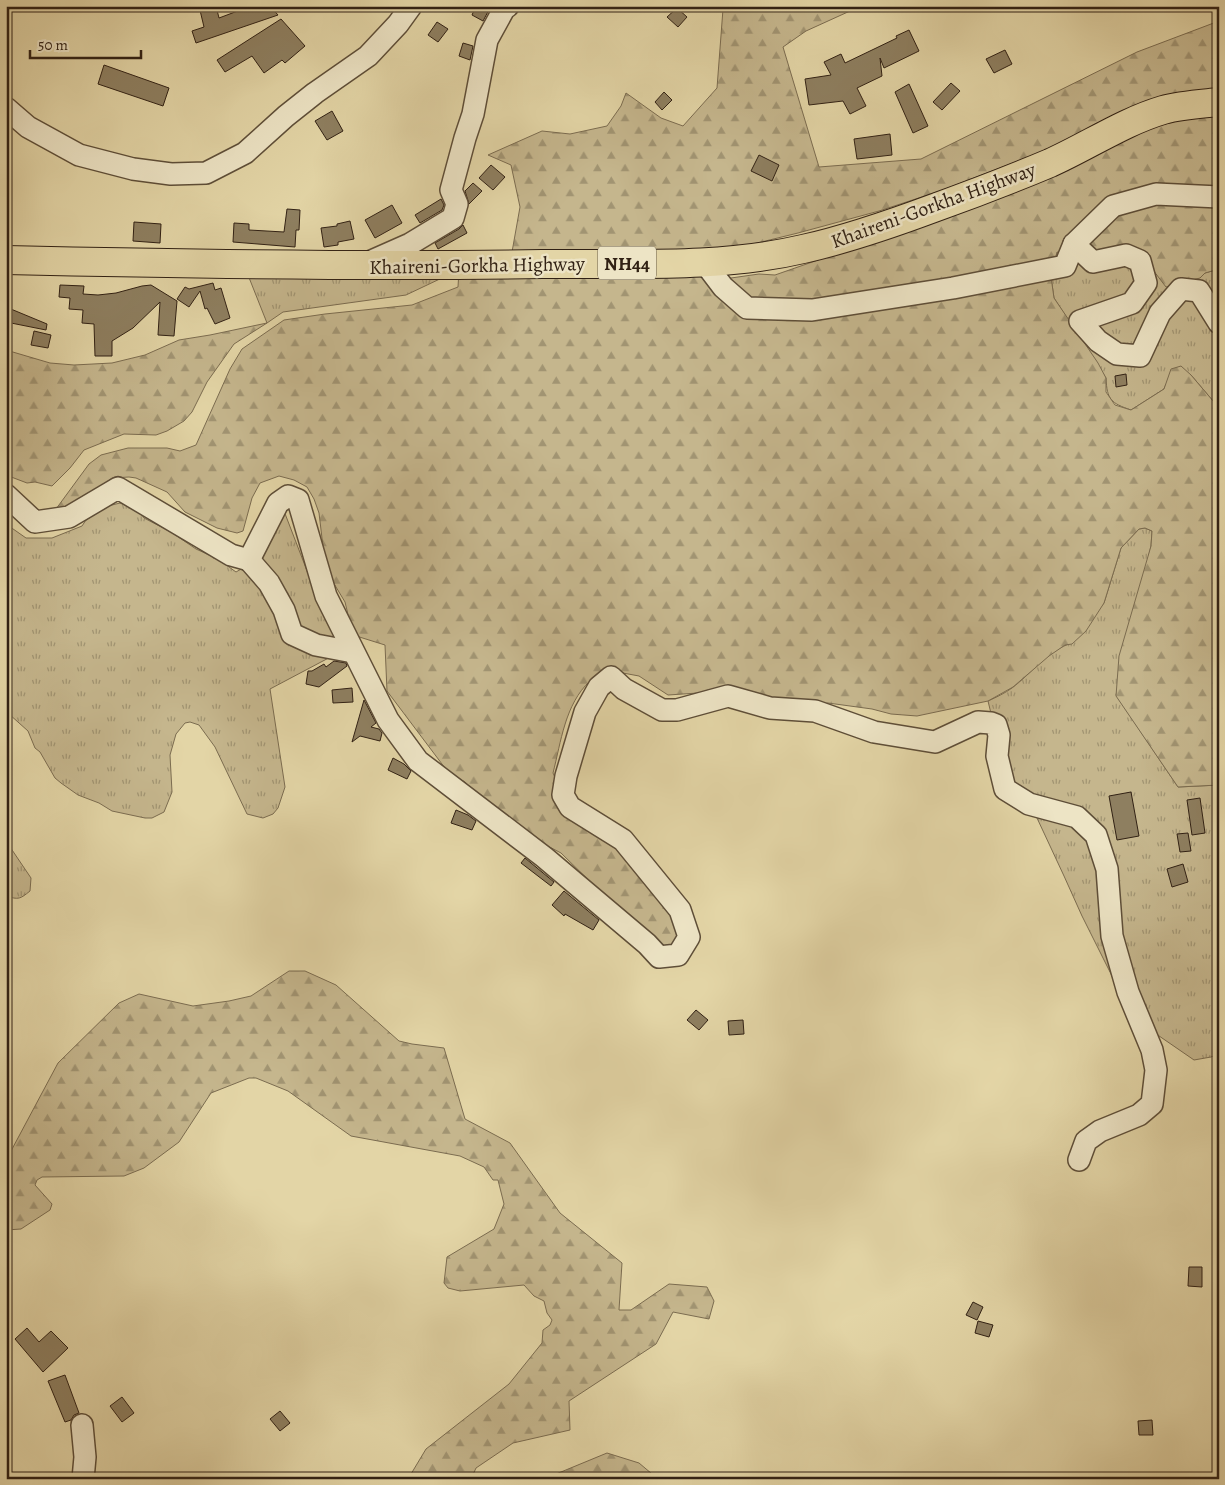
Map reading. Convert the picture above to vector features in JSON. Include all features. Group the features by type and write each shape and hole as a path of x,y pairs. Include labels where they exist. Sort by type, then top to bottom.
{"main road":[{"name":"Khaireni-Gorkha Highway","path":"6,260 359,266 745,260 803,250 869,232 986,189 1052,162 1116,129 1161,110 1219,102"}],"street":[{"path":"6,108 28,127 79,155 133,169 161,173 206,173 244,153 315,93 368,56 398,24 411,6"},
{"path":"359,266 410,244 453,218 457,204 451,190 473,114 487,40 504,9 508,6"},
{"path":"704,262 723,287 747,308 812,310 953,288 1065,266 1074,244 1113,206 1156,194 1219,197"},
{"path":"1074,244 1093,262 1126,255 1140,261 1146,282 1132,303 1080,321 1098,341 1117,354 1140,356 1160,313 1181,288 1199,291 1219,323"},
{"path":"6,495 35,522 69,517 118,488 231,555 249,560 269,583 284,610 292,634 316,646 353,652"},
{"path":"249,560 278,503 288,496 298,500 326,596 388,720 418,761 544,857 647,944 659,957 678,955 688,937 680,910 623,840 570,808 564,795 566,776 585,712 599,688 611,678 624,689 662,710 677,710 728,696 770,708 815,711 874,732 935,742 978,722 996,725 999,735 997,756 1005,789 1030,804 1077,817 1096,835 1107,869 1112,936 1128,992 1152,1050 1156,1070 1152,1104 1139,1115 1100,1131 1086,1141 1079,1160"},
{"path":"82,1425 85,1457 83,1479"}],"green space":[{"path":"725,6 861,6 806,31 783,47 819,167 921,159 1137,52 1219,21 1219,95 1078,138 940,191 879,211 741,247 702,253 512,252 520,207 511,165 488,155 542,131 570,134 607,126 621,106 626,93 661,118 683,126 717,88 723,9"},
{"path":"1219,110 1219,174 1214,177 1219,179 1219,269 1205,273 1200,278 1166,287 1137,249 1089,258 1057,252 1051,277 1054,298 1098,363 1106,378 1106,392 1115,405 1131,410 1164,389 1171,369 1181,366 1219,408 1219,785 1178,787 1116,696 1119,656 1151,546 1152,531 1145,528 1139,529 1121,548 1104,603 1086,631 1072,644 1065,645 1049,656 1013,687 988,701 917,716 891,714 872,709 828,703 818,705 770,700 728,691 668,695 639,676 607,670 590,681 582,690 569,712 553,773 557,782 661,896 683,937 662,952 561,853 521,832 491,808 465,782 448,772 387,691 385,645 353,635 345,602 333,582 324,555 319,513 307,487 294,480 279,476 260,483 252,498 243,531 237,533 217,528 185,512 167,492 136,478 129,477 112,478 79,503 56,509 89,464 101,455 128,448 167,448 180,451 196,445 230,369 242,349 284,320 412,305 458,287 459,270 671,267 731,278 759,274 775,275 818,260 1131,133"},
{"path":"1057,252 1205,273 1219,269 1219,408 1191,375 1166,384 1164,389 1131,410 1111,400 1106,378 1054,298 1051,277"},
{"path":"246,270 444,277 406,295 283,312 267,323"},
{"path":"267,323 234,344 207,382 192,412 184,421 167,431 156,435 124,434 84,450 52,486 35,482 27,483 6,475 6,350 50,363 74,365 112,363 145,355 179,340"},
{"path":"120,503 140,512 144,518 171,532 196,549 218,559 236,572 260,558 284,511 324,615 352,655 338,653 270,689 285,787 278,808 273,814 263,818 247,814 215,747 199,725 190,722 185,723 176,734 170,755 172,792 164,812 152,818 145,818 112,811 99,803 78,795 61,783 55,778 40,752 35,748 28,731 6,713 6,524 26,538 52,538 82,526 86,520 108,506"},
{"path":"1145,528 1152,531 1151,546 1116,695 1178,787 1219,785 1219,1054 1194,1060 1133,1018 1082,916 1037,818 1044,804 1019,791 1004,767 988,701 1012,688 1055,651 1072,643 1104,603 1121,548 1139,529"},
{"path":"6,841 31,878 30,891 19,898 6,896"},
{"path":"289,971 305,971 336,985 399,1041 444,1048 465,1119 510,1143 560,1213 622,1263 619,1310 631,1310 669,1284 707,1287 714,1301 709,1319 673,1312 656,1344 569,1401 570,1430 513,1443 476,1468 471,1479 408,1479 426,1449 509,1384 542,1343 543,1330 550,1325 552,1320 547,1313 544,1301 534,1296 524,1285 460,1291 448,1288 444,1283 447,1257 494,1229 504,1204 498,1180 493,1180 484,1167 460,1156 351,1136 288,1091 256,1078 249,1078 211,1093 179,1142 144,1168 124,1176 42,1177 37,1180 35,1185 52,1204 50,1210 21,1229 6,1230 6,1153 11,1151 58,1063 119,1003 139,994 193,1006 229,1001 251,996"},
{"path":"607,1453 639,1463 658,1479 544,1479"}],"building":[{"path":"199,6 216,6 219,18 251,6 270,6 278,15 196,43 192,31 204,27"},
{"path":"476,6 491,6 483,21 472,15"},
{"path":"677,8 687,17 678,27 667,17"},
{"path":"281,19 305,46 285,63 282,60 264,73 252,56 225,72 217,60"},
{"path":"437,22 448,29 438,42 428,35"},
{"path":"909,30 919,51 884,68 880,58 882,76 857,88 866,106 850,114 843,101 809,105 805,79 831,75 824,62 841,54 845,63 897,38 896,36"},
{"path":"463,43 473,46 470,60 459,56"},
{"path":"1005,50 1012,64 994,73 986,59"},
{"path":"104,65 169,88 163,106 98,84"},
{"path":"951,83 960,91 942,110 933,102"},
{"path":"909,84 928,126 913,133 895,92"},
{"path":"664,92 672,100 662,110 655,102"},
{"path":"332,111 343,131 327,140 315,121"},
{"path":"890,134 892,155 857,159 854,139"},
{"path":"759,155 779,165 772,181 751,171"},
{"path":"491,165 505,177 493,190 479,178"},
{"path":"473,183 482,191 469,204 465,191"},
{"path":"441,199 444,205 442,210 420,223 415,215"},
{"path":"392,205 402,223 375,238 365,220"},
{"path":"287,209 300,210 299,230 296,230 295,247 233,242 234,223 249,224 249,230 284,232"},
{"path":"350,221 354,239 338,242 338,245 324,247 321,228 337,226 337,224"},
{"path":"134,222 161,224 160,243 133,241"},
{"path":"463,225 467,233 438,249 435,243"},
{"path":"213,283 215,290 221,288 230,318 215,324 207,308 205,309 200,291 189,307 177,299 185,287 189,289"},
{"path":"60,285 84,286 83,294 98,295 151,285 177,301 174,336 158,335 160,302 133,328 112,341 112,356 95,356 94,324 82,323 83,310 69,309 70,298 59,297"},
{"path":"6,307 47,324 46,330 6,322"},
{"path":"34,331 51,335 48,348 31,345"},
{"path":"1126,374 1127,385 1116,387 1115,376"},
{"path":"334,661 346,663 347,666 319,687 306,684 308,671 312,671 324,664 326,667"},
{"path":"352,688 353,702 333,703 332,690"},
{"path":"364,700 376,723 371,727 379,729 382,733 380,741 360,736 352,742"},
{"path":"393,758 404,764 411,771 407,779 388,770"},
{"path":"1131,792 1139,836 1117,840 1109,796"},
{"path":"1200,798 1205,833 1192,835 1187,800"},
{"path":"456,810 476,821 472,830 451,823"},
{"path":"1188,833 1191,851 1180,852 1177,834"},
{"path":"525,858 554,882 551,886 521,863"},
{"path":"1183,864 1188,882 1172,887 1167,869"},
{"path":"564,891 599,920 593,930 565,914 564,916 552,905"},
{"path":"696,1010 708,1020 699,1030 687,1020"},
{"path":"743,1020 744,1034 729,1035 728,1021"},
{"path":"1189,1267 1202,1267 1202,1287 1188,1286"},
{"path":"973,1302 983,1307 977,1320 966,1315"},
{"path":"978,1321 993,1325 989,1337 975,1333"},
{"path":"27,1328 39,1342 51,1331 68,1348 43,1372 15,1339"},
{"path":"65,1375 79,1413 74,1415 71,1420 65,1422 48,1381"},
{"path":"122,1397 134,1413 122,1422 110,1406"},
{"path":"280,1411 290,1423 280,1431 270,1419"},
{"path":"1152,1420 1153,1435 1139,1435 1138,1421"}]}
